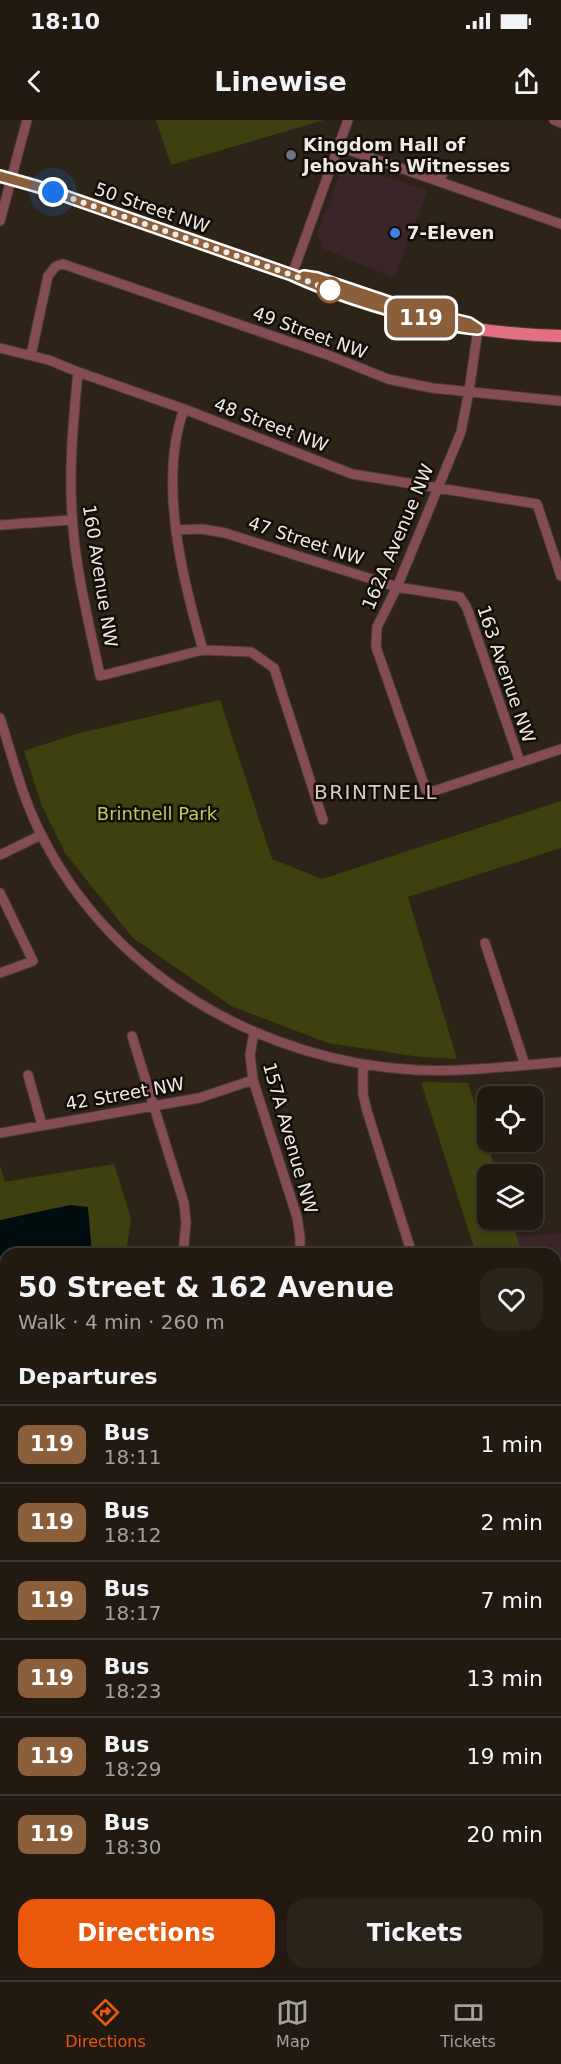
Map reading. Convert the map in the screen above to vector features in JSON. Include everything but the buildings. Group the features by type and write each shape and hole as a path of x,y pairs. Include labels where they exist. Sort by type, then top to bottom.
{"main road":[{"name":"50 Street NW","path":"6,178 404,314 457,327 561,336"}],"street":[{"path":"0,221 6,178 27,120"},
{"path":"292,275 348,120"},
{"path":"554,120 561,123"},
{"path":"340,147 561,224"},
{"path":"440,181 445,166"},
{"name":"49 Street NW","path":"31,355 48,276 56,266 69,265 328,355 388,379 417,386 561,400"},
{"name":"162A Avenue NW","path":"478,329 469,391 460,432 397,587 378,627 376,646 426,790 434,791 520,762"},
{"name":"48 Street NW","path":"0,348 31,355 184,409 352,474 537,504 561,576"},
{"name":"160 Avenue NW","path":"78,372 72,453 72,520 81,583 100,676 203,650"},
{"path":"184,409 177,429 174,448 176,530 191,607 203,650 250,652 274,668 323,820"},
{"path":"0,525 72,520"},
{"name":"47 Street NW","path":"176,530 202,529 225,533 397,587 460,597"},
{"name":"163 Avenue NW","path":"460,597 467,608 520,762"},
{"path":"0,718 25,795 41,835 59,868 80,898 120,943 167,982 192,999 254,1032 311,1052 363,1064 405,1069 466,1070 561,1062"},
{"path":"520,762 561,749"},
{"path":"0,855 41,835"},
{"path":"0,892 33,962 0,973"},
{"path":"485,943 525,1065"},
{"name":"157A Avenue NW","path":"254,1032 250,1056 253,1080 297,1217 300,1248"},
{"path":"132,1036 184,1203 186,1223 184,1248"},
{"path":"363,1064 363,1086 367,1112 410,1248"},
{"path":"28,1075 42,1125"},
{"name":"42 Street NW","path":"0,1133 199,1098 253,1080"}],"shaded area":[{"path":"344,164 428,190 394,278 322,248 317,233"},
{"path":"70,1205 88,1207 91,1248 0,1248 0,1220"},
{"path":"561,1233 561,1248 520,1248 517,1237"}],"green space":[{"path":"156,120 324,120 171,165"},
{"name":"Brintnell Park","path":"220,700 272,859 322,879 561,801 561,848 408,897 457,1059 420,1057 328,1043 233,1007 133,938 65,853 42,806 24,751 76,734"},
{"path":"421,1082 468,1083 477,1111 477,1152 490,1152 494,1164 477,1164 477,1230 515,1230 520,1248 474,1248"},
{"path":"114,1164 131,1218 127,1248 0,1248 0,1165 5,1182"}],"bus line":[{"name":"119","path":"0,176 39,187 374,305 457,327 478,329 469,323 406,308 317,278 304,276"}],"place":[{"name":"Kingdom Hall of Jehovah's Witnesses","path":"291,155"},
{"name":"7-Eleven","path":"395,233"}],"district":[{"name":"BRINTNELL","path":"376,792"}],"route":[{"path":"53,192 335,292 330,290"}]}
